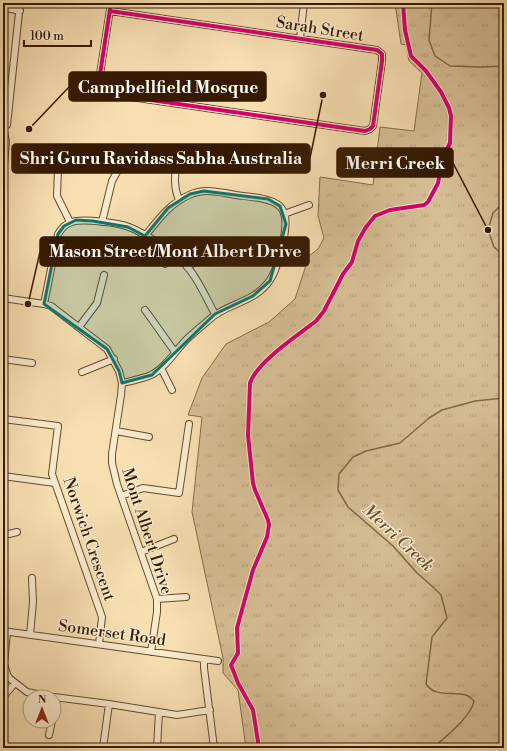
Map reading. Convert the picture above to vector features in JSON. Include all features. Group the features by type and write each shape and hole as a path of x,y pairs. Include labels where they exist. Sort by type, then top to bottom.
{"street":[{"path":"110,11 111,3"},
{"path":"300,38 304,3"},
{"path":"3,4 20,6"},
{"path":"3,8 20,6"},
{"path":"3,176 6,142 3,128 7,124 20,6"},
{"name":"Sarah Street","path":"110,11 300,38 377,50 382,54 373,126 370,129 365,131 103,93 98,87 110,11"},
{"path":"177,160 174,182 175,192 179,200"},
{"path":"58,168 57,196 70,222"},
{"path":"102,222 112,181 117,172"},
{"path":"122,383 152,375 161,368 186,340 215,314 248,299 260,291 270,281 276,270 286,224 284,214 280,206 268,199 204,191 190,194 168,208 145,236"},
{"path":"284,214 308,204"},
{"path":"44,304 58,234 64,226 70,222 82,220 128,227 182,260 196,279 215,314"},
{"path":"187,267 218,248 225,246"},
{"path":"166,264 173,254"},
{"path":"79,327 97,303 104,275"},
{"name":"Mont Albert Drive","path":"3,298 44,304 59,311 107,349 114,359 122,383 112,463 156,599 157,612 152,652"},
{"path":"145,310 175,352"},
{"path":"3,359 32,363"},
{"path":"82,372 114,359"},
{"path":"161,368 172,390"},
{"name":"Norwich Crescent","path":"3,419 58,426 52,474 102,616 99,644"},
{"path":"122,496 143,488 179,493 189,424"},
{"path":"116,431 149,437"},
{"path":"3,476 55,483"},
{"path":"3,533 9,534 17,532"},
{"path":"141,552 174,539"},
{"path":"30,635 33,602 32,578"},
{"path":"156,599 186,597"},
{"path":"5,631 4,664 7,674 23,689"},
{"name":"Somerset Road","path":"5,631 218,661"},
{"path":"204,659 214,748"},
{"path":"3,697 15,683"},
{"path":"62,698 183,715 210,710"},
{"path":"103,748 109,704"},
{"path":"156,748 159,712"},
{"path":"50,735 51,729"}],"highlighted area":[{"path":"204,191 268,199 280,206 286,224 270,281 253,296 215,314 152,375 122,383 119,371 107,349 44,304 58,234 64,226 76,220 93,221 128,227 145,236 168,208 190,194"}],"green space":[{"path":"395,3 504,3 504,748 246,748 238,690 223,673 223,658 192,512 202,417 188,415 202,378 226,344 269,322 295,299 309,256 318,249 324,238 318,216 320,177 373,185 380,127 414,131 422,73 409,61 406,45 401,44"}],"waterway":[{"name":"Merri Creek","path":"432,3 429,40 435,56 450,66 504,66"},
{"name":"Merri Creek","path":"504,202 493,213 488,230 494,247 504,256"},
{"name":"Merri Creek","path":"433,748 463,720 472,707 474,701 466,695 439,693 434,691 426,684 432,637 447,618 441,595 417,573 393,546 348,507 338,490 339,474 353,457 366,451 400,443 429,418 442,410 475,401 504,398"},
{"name":"Merri Creek","path":"397,748 399,744 404,744 408,748"}],"cycle path":[{"path":"110,11 377,50 382,54 382,61 373,126 365,131 103,93 98,87 111,3"},
{"path":"259,748 253,710 238,683 231,665 238,653 237,628 253,570 267,537 269,525 253,483 248,435 250,383 254,375 269,358 316,321 324,311 343,274 352,262 358,241 366,227 375,216 390,210 424,205 428,202 438,183 443,157 450,143 451,116 449,108 441,92 426,71 411,56 405,30 403,3"}],"place":[{"name":"Shri Guru Ravidass Sabha Australia","path":"323,95"},
{"name":"Campbellfield Mosque","path":"29,129"},
{"name":"Merri Creek","path":"488,230"},
{"name":"Mason Street/Mont Albert Drive","path":"28,304"}]}
